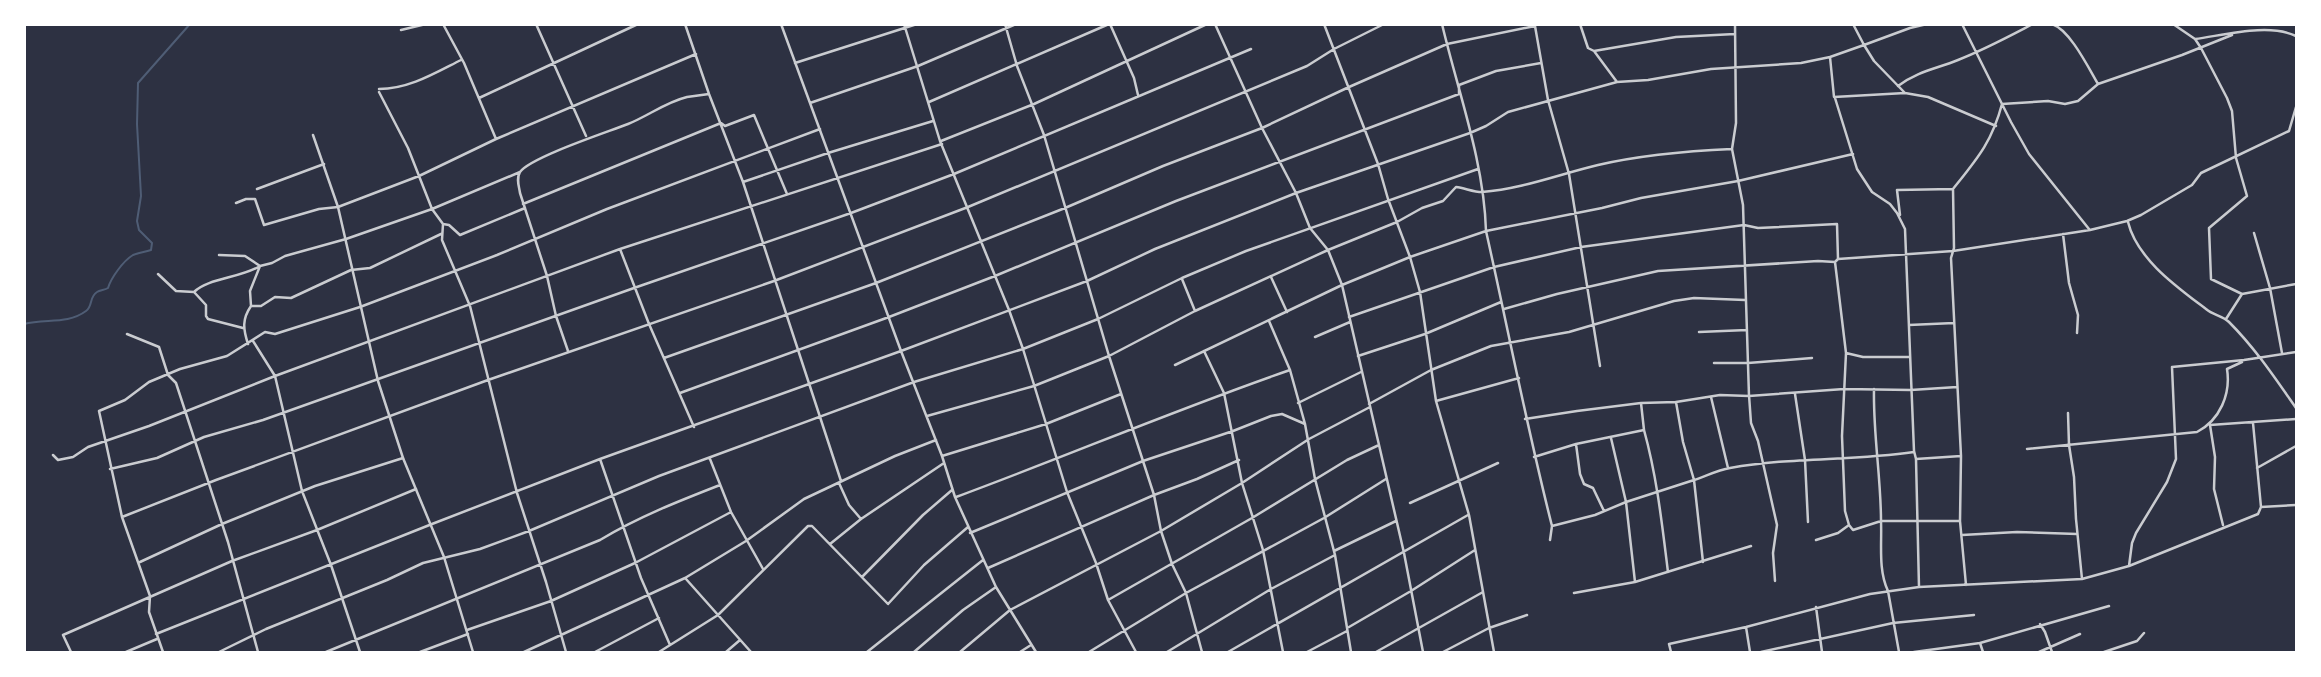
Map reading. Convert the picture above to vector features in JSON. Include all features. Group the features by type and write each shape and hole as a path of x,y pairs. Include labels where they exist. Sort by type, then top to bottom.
{"street":[{"path":"401,30 426,24"},
{"path":"443,24 463,60 496,139"},
{"path":"536,24 587,138"},
{"path":"480,98 638,24"},
{"path":"685,24 743,182 841,481 839,484 849,505 861,519"},
{"path":"781,24 942,456 952,490 996,587 1037,653"},
{"path":"795,63 917,24"},
{"path":"810,103 918,66 1016,24"},
{"path":"929,102 1110,24 1137,85 1138,95"},
{"path":"53,455 58,460 73,457 89,447 275,376 620,249 941,143 1034,104 1207,24"},
{"path":"1215,24 1310,228 1328,250 1342,285 1404,553 1423,653"},
{"path":"1324,24 1378,164 1420,292 1436,401 1469,515 1494,653"},
{"path":"122,517 568,351 774,281 968,207 1307,66 1334,48 1384,24"},
{"path":"1442,24 1483,192 1486,231 1519,379 1525,419 1552,526 1550,540"},
{"path":"1580,24 1588,48 1594,51 1617,82"},
{"path":"1735,24 1736,123 1732,149 1743,205 1749,396 1751,423 1777,525 1773,553 1775,581"},
{"path":"1853,24 1874,61 1905,93"},
{"path":"156,634 600,459 1087,281 1155,249 1296,194 1470,133 1508,112 1617,82 1648,80 1711,69 1801,63 1830,57 1927,24"},
{"path":"1962,24 2029,154 2090,230"},
{"path":"1898,86 1917,73 1942,67 1976,53 2033,24"},
{"path":"2052,24 2067,35 2098,84"},
{"path":"2173,24 2195,40 2201,48 2230,104 2236,158 2247,196 2209,228 2211,279 2242,294 2297,284"},
{"path":"2252,30 2253,24"},
{"path":"664,358 876,283 1065,208 1262,128 1447,44 1535,25 1548,100 1569,174 1600,366"},
{"path":"905,27 941,143 1023,349 1068,492 1108,600 1136,653"},
{"path":"1006,27 1017,66 1044,135 1074,243 1154,495 1161,531 1172,564 1186,593 1202,653"},
{"path":"2195,40 2252,30 2287,32 2297,36"},
{"path":"1594,51 1676,37 1735,34"},
{"path":"2002,104 2078,101 2098,84 2232,35"},
{"path":"110,469 158,458 204,438 377,381 851,213 954,174 1251,49"},
{"path":"236,203 255,199 264,225 319,209 338,207 419,176 496,139 696,54"},
{"path":"1830,57 1834,97 1854,162 1872,192 1890,204 1905,229 1919,522 1919,587"},
{"path":"463,60 418,81 393,89 379,90 408,148 432,209 443,224 449,225 460,235 721,123"},
{"path":"1459,94 1459,85 1496,71 1541,64"},
{"path":"1834,97 1905,93 1928,97 1996,126"},
{"path":"158,274 176,291 194,292 205,284 229,279 285,256 346,239 432,209 661,107 709,94"},
{"path":"680,393 995,276 1176,201 1459,94"},
{"path":"1966,584 1960,522 1961,456 1951,258 1953,189 1983,153 1996,126 2002,104"},
{"path":"1503,310 1658,271 1837,261 1953,251 2090,230 2127,221 2192,185 2201,173 2289,131 2297,107"},
{"path":"721,123 724,126 754,115 786,194"},
{"path":"743,182 934,121"},
{"path":"163,653 149,612 150,596 122,517 100,411 124,400 149,382 180,369 227,356 253,341 257,335 288,331 360,307 607,209 820,129"},
{"path":"313,135 338,207 377,381 403,458 444,557 473,653"},
{"path":"927,416 1034,386 1109,356 1195,311 1328,250 1397,222 1422,208 1443,201 1456,187 1483,192 1569,174 1598,165 1688,151 1732,149"},
{"path":"1175,365 1342,285 1410,257 1486,231 1738,181 1853,154"},
{"path":"257,189 324,163"},
{"path":"219,653 414,566 480,549 659,476 914,382 1023,349 1098,319 1182,278 1246,251 1478,169"},
{"path":"520,172 517,181 568,351"},
{"path":"1900,220 1897,190 1953,189"},
{"path":"2127,221 2130,233 2157,268 2208,311 2226,319 2260,357 2297,408"},
{"path":"443,224 441,234 470,306 517,493 566,653"},
{"path":"1349,317 1494,267 1581,247 1744,225 1758,228 1837,224 1837,261 1846,353 1842,457 1845,511 1849,525 1853,530 1881,522 1960,522"},
{"path":"2254,233 2270,288 2282,353"},
{"path":"251,306 261,306 275,297 292,298 351,270 370,268 441,234"},
{"path":"2063,234 2069,283 2078,315 2077,333"},
{"path":"620,249 694,428"},
{"path":"219,255 245,256 260,266"},
{"path":"1745,265 1749,396"},
{"path":"248,344 243,328 251,306 250,291 260,266"},
{"path":"1271,277 1287,312"},
{"path":"1182,278 1195,311"},
{"path":"194,292 206,305 208,318 243,328"},
{"path":"2226,319 2242,294"},
{"path":"960,653 1010,610 1161,531 1242,483 1308,439 1431,370 1478,350 1594,325 1674,301 1695,298 1745,300"},
{"path":"1358,356 1425,334 1501,302"},
{"path":"1269,321 1290,370 1305,424 1324,519 1335,553 1351,653"},
{"path":"1315,337 1350,323"},
{"path":"1909,325 1954,323"},
{"path":"1699,331 1746,330"},
{"path":"127,334 159,347 168,375 176,383 222,524 258,653"},
{"path":"253,341 275,376 302,491 331,565 360,653"},
{"path":"1205,351 1224,393 1242,483 1264,550 1283,653"},
{"path":"2129,566 2136,533 2166,482 2176,459 2172,367 2297,352"},
{"path":"1846,353 1863,357 1909,357"},
{"path":"1714,363 1812,358"},
{"path":"2224,526 2214,489 2215,457 2210,425 2228,392 2227,369 2245,360"},
{"path":"955,497 1290,370"},
{"path":"1298,403 1361,372"},
{"path":"1436,401 1519,379"},
{"path":"1525,419 1720,395 1957,387"},
{"path":"1874,389 1873,419 1878,457 1882,569 1899,653"},
{"path":"1795,392 1805,460 1808,522"},
{"path":"942,456 1046,424 1121,394"},
{"path":"1711,397 1728,468"},
{"path":"1676,402 1682,442 1694,480 1703,562"},
{"path":"1641,403 1658,493 1668,572"},
{"path":"2068,413 2082,579"},
{"path":"970,533 1143,461 1271,416 1282,414 1305,424"},
{"path":"2026,449 2197,432 2210,425 2297,419"},
{"path":"1671,653 1669,644 1888,591 1966,584 2082,579 2129,566 2258,514 2261,507 2253,423"},
{"path":"1534,457 1576,444 1611,439 1644,430"},
{"path":"1611,439 1626,502 1635,582"},
{"path":"524,653 685,578 746,541 804,499 895,456 936,440"},
{"path":"1576,444 1584,484 1592,488 1604,511"},
{"path":"1108,600 1347,460 1379,445"},
{"path":"2256,469 2297,446"},
{"path":"1552,526 1728,468 1914,452"},
{"path":"1916,459 1961,456"},
{"path":"138,562 302,491 403,458"},
{"path":"710,458 732,512 763,569"},
{"path":"600,459 635,563 670,645"},
{"path":"988,568 1239,460"},
{"path":"830,544 861,519 944,463"},
{"path":"1410,503 1499,463"},
{"path":"1089,653 1186,593 1324,519 1386,479"},
{"path":"326,653 600,540 669,505 720,485"},
{"path":"71,653 63,635 232,561 317,530 416,489"},
{"path":"861,578 923,514 952,490"},
{"path":"2261,507 2297,505"},
{"path":"420,653 467,632 551,601 635,563 732,512"},
{"path":"1228,653 1469,515"},
{"path":"1167,653 1271,589 1396,522"},
{"path":"1816,540 1838,533 1849,525"},
{"path":"659,653 718,615 809,526 888,604 924,565 968,527"},
{"path":"1962,535 2017,532 2077,534"},
{"path":"1574,593 1635,582 1751,546"},
{"path":"1307,653 1475,550"},
{"path":"867,653 983,560"},
{"path":"685,578 751,653"},
{"path":"914,653 963,610 996,587"},
{"path":"1376,653 1483,592"},
{"path":"1914,653 1980,643 2109,606"},
{"path":"1816,607 1822,653"},
{"path":"1443,653 1489,628 1527,615"},
{"path":"1761,653 1893,624 1974,615"},
{"path":"596,653 659,618"},
{"path":"2040,625 2052,653"},
{"path":"1746,627 1750,653"},
{"path":"2104,653 2137,641 2144,633"},
{"path":"2039,653 2080,634"},
{"path":"126,653 158,639"},
{"path":"726,653 740,640"},
{"path":"1980,643 1983,653"},
{"path":"1020,653 1031,645"}],"waterway":[{"path":"24,324 64,320 79,315 88,309 98,291 108,288 118,270 129,258 151,250 152,243 139,230 137,221 141,196 138,83 190,24"}]}
